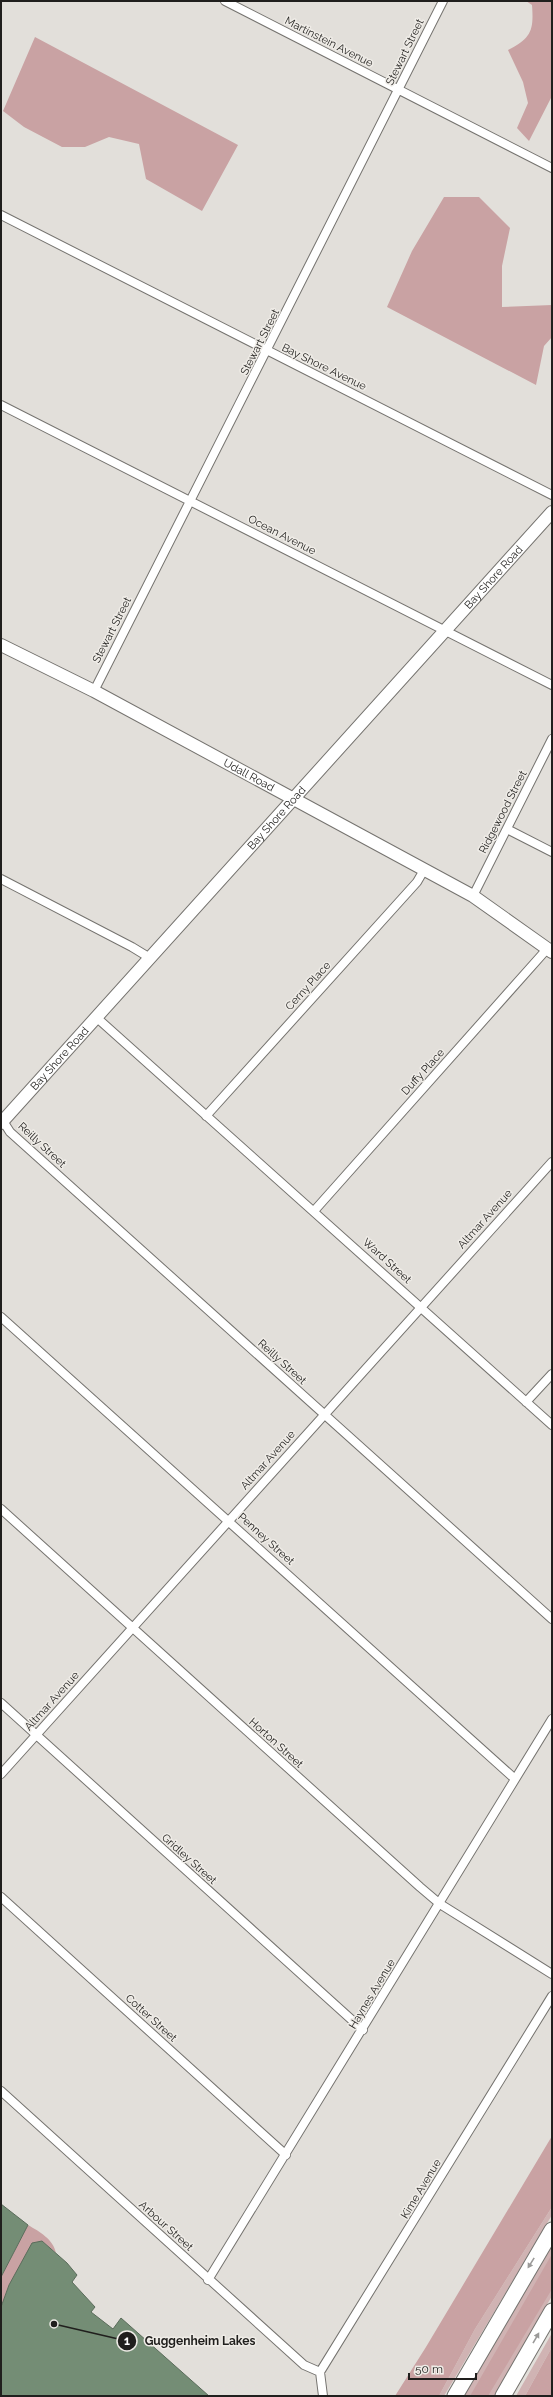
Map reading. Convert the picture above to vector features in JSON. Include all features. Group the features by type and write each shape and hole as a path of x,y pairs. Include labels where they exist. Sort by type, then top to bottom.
{"highway":[{"path":"455,2396 552,2230"},
{"path":"503,2396 552,2311"}],"main road":[{"name":"Bay Shore Road","path":"2,1121 552,512"},
{"name":"Udall Road","path":"1,645 94,691 473,896 550,951"}],"street":[{"name":"Martinstein Avenue","path":"224,1 552,168"},
{"name":"Stewart Street","path":"94,691 443,1"},
{"name":"Bay Shore Avenue","path":"1,215 552,494"},
{"name":"Ocean Avenue","path":"1,405 552,685"},
{"name":"Ridgewood Street","path":"473,896 552,739"},
{"path":"507,829 552,852"},
{"name":"Cerny Place","path":"206,1116 417,882 424,870"},
{"path":"1,879 132,947 150,958"},
{"name":"Duffy Place","path":"314,1211 550,951"},
{"name":"Ward Street","path":"96,1018 552,1425"},
{"name":"Reilly Street","path":"2,1121 10,1132 552,1619"},
{"name":"Altmar Avenue","path":"1,1774 552,1162"},
{"name":"Penney Street","path":"1,1317 229,1520 515,1779"},
{"path":"526,1402 552,1374"},
{"name":"Horton Street","path":"1,1509 440,1904 552,1974"},
{"name":"Gridley Street","path":"1,1703 363,2030"},
{"name":"Haynes Avenue","path":"208,2280 363,2030 552,1719"},
{"name":"Cotter Street","path":"1,1897 286,2155"},
{"name":"Kime Avenue","path":"320,2372 552,1996"},
{"name":"Arbour Street","path":"1,2091 208,2280 304,2365 320,2372"},
{"path":"320,2372 323,2396"}],"shaded area":[{"path":"526,1 552,1 552,96 529,141 517,128 528,103 523,82 508,50 522,42 531,28 532,5"},
{"path":"35,37 238,145 202,211 146,179 139,144 109,137 85,147 62,147 24,127 3,111"},
{"path":"444,197 479,197 510,228 502,266 502,307 552,305 552,337 544,346 536,385 387,307 412,251"},
{"path":"552,2136 552,2207 475,2329 439,2396 395,2396 426,2347"},
{"path":"1,2204 28,2225 1,2277"},
{"path":"552,2207 552,2215 444,2396 439,2396 475,2329"},
{"path":"28,2225 49,2240 56,2253 42,2241 9,2285 1,2307 1,2277"},
{"path":"42,2241 67,2263 77,2275 72,2282 95,2307 91,2312 113,2329 121,2318 209,2396 1,2396 1,2307 9,2285 32,2243"},
{"path":"552,2246 552,2296 494,2396 464,2396"},
{"path":"552,2254 552,2289 488,2396 470,2396"},
{"path":"552,2333 552,2347 525,2396 516,2396"},
{"path":"552,2347 552,2396 525,2396"}],"place":[{"name":"Guggenheim Lakes","path":"54,2324"}]}
